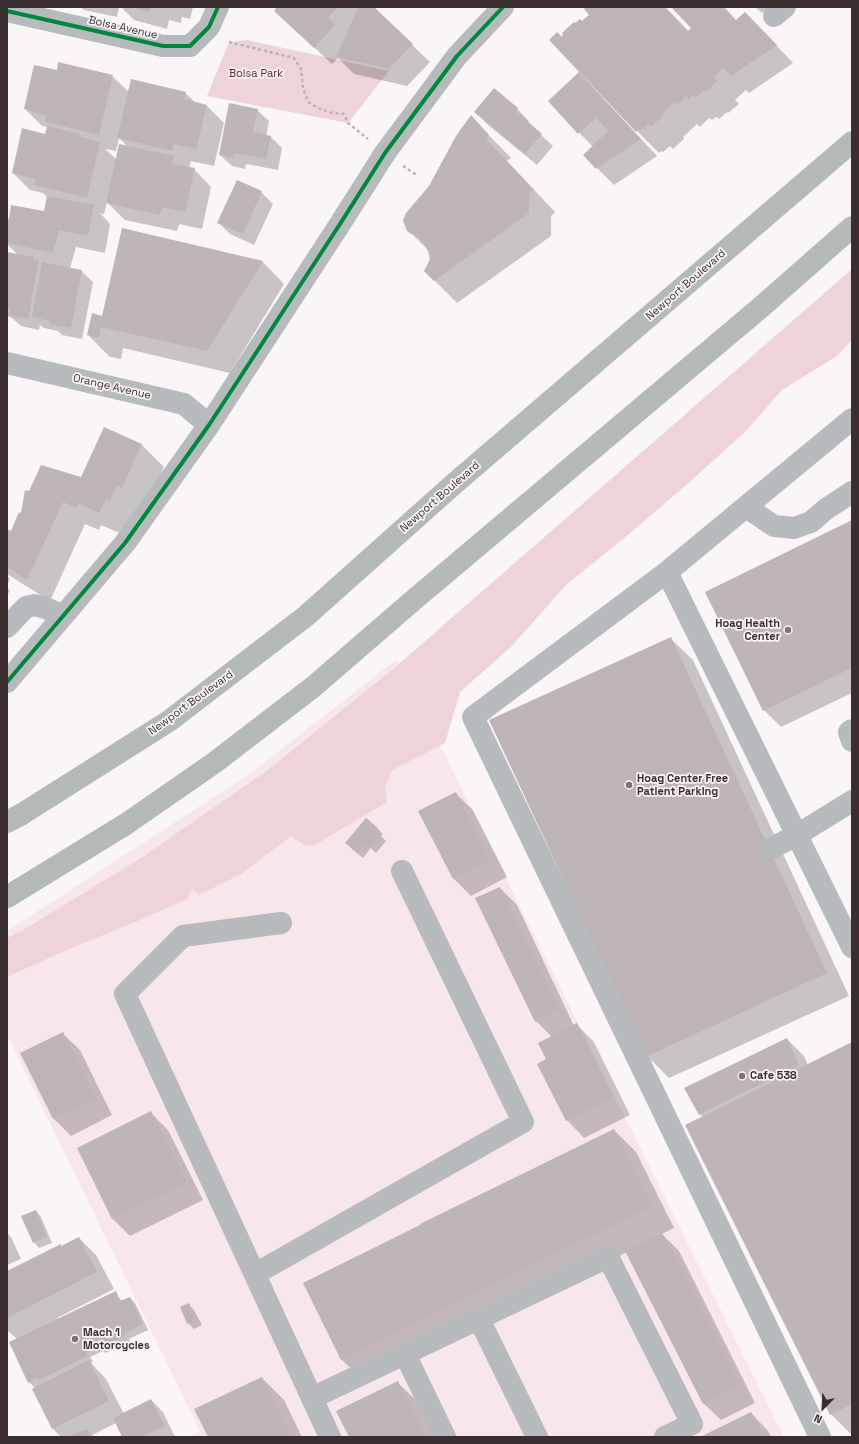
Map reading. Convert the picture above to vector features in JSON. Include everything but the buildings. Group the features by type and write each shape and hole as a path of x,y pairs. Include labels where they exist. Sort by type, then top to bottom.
{"highway":[{"name":"Newport Boulevard","path":"7,822 170,721 306,616 455,483 852,142"},
{"path":"7,897 126,824 214,763 313,687 416,598 760,308 852,227"}],"street":[{"name":"Bolsa Avenue","path":"7,11 163,46 190,46 209,27 218,7"},
{"path":"7,682 125,543 209,425 336,231 385,153 457,56 503,7"},
{"name":"Orange Avenue","path":"7,363 184,404 209,425"},
{"path":"820,1437 473,717 667,572 852,419"},
{"path":"746,507 774,526 794,528 811,522 826,509 852,492"},
{"path":"667,572 852,947"},
{"path":"7,627 26,607 35,605 63,616"},
{"path":"852,730 849,732 852,741"},
{"path":"770,849 797,835 852,801"},
{"path":"255,1274 522,1122 402,870"},
{"path":"281,923 184,936 125,994 330,1437"},
{"path":"312,1398 608,1257 692,1424 665,1437"},
{"path":"479,1319 537,1437"},
{"path":"405,1354 445,1437"}],"path":[{"path":"229,42 294,58 301,69 303,88 308,102 318,108 332,113 344,114 348,123"}],"shaded area":[{"path":"397,659 784,1437 190,1437 200,1431 7,1035 7,931 251,773"}],"green space":[{"name":"Bolsa Park","path":"247,40 389,71 348,123 207,96 229,42"},
{"path":"852,269 852,340 837,356 782,390 746,431 692,480 634,530 566,585 511,647 460,692 445,743 392,770 385,787 387,802 313,846 304,845 291,836 241,874 199,895 192,889 187,899 7,977 7,938 23,930 138,860 268,770 393,669"}],"cycle path":[{"path":"7,11 163,46 190,46 209,27 218,7"},
{"path":"7,682 125,543 209,425 385,153 457,56 503,7"}],"place":[{"name":"Hoag Health Center","path":"788,630"},
{"name":"Hoag Center Free Patient Parking","path":"629,785"},
{"name":"Cafe 538","path":"742,1076"},
{"name":"Mach 1 Motorcycles","path":"75,1339"}]}
